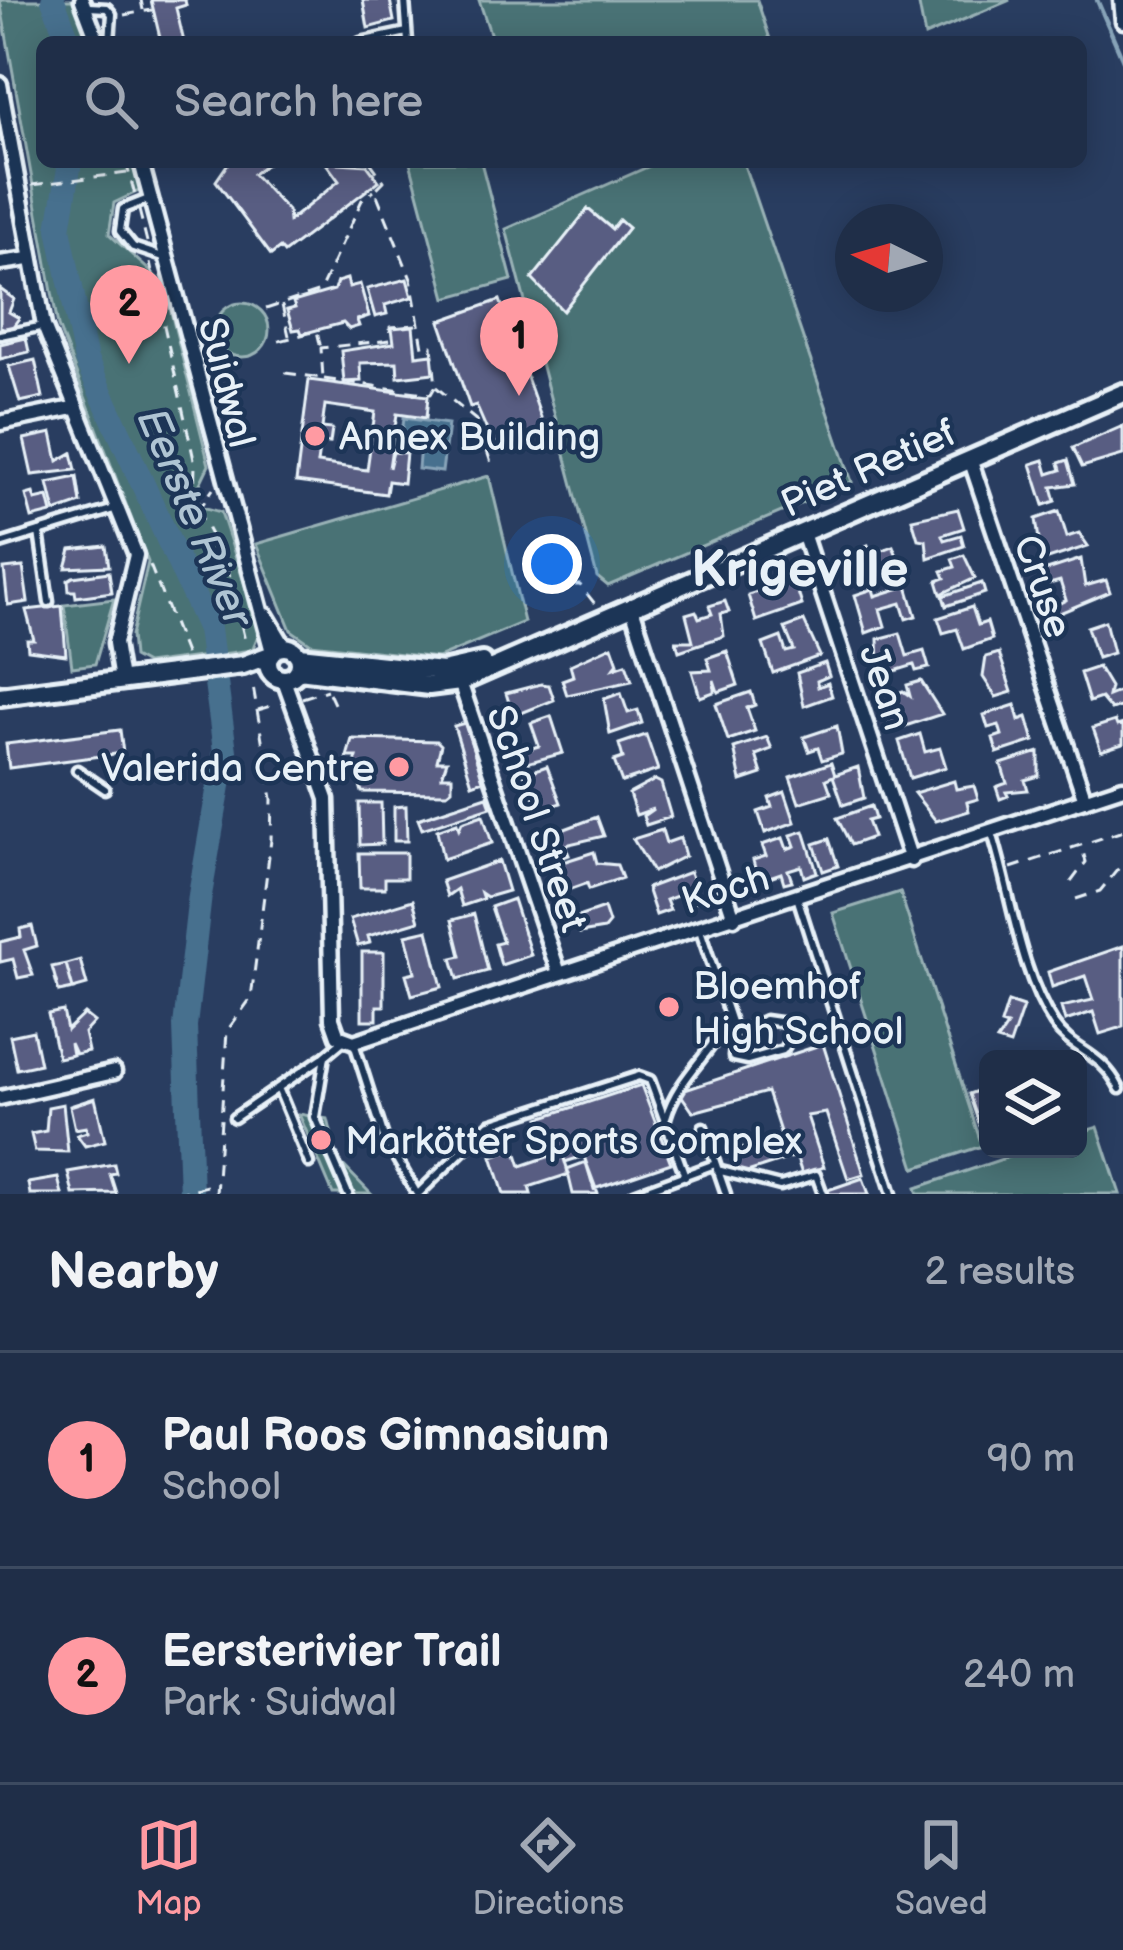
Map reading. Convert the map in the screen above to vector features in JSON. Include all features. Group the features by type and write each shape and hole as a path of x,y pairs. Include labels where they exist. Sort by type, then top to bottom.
{"street":[{"path":"1121,0 1123,21"},
{"path":"84,4 96,36"},
{"path":"0,85 44,326 137,565 116,631 121,680"},
{"name":"Suidwal","path":"141,168 144,200 166,258 223,484 266,614 272,662 327,799 331,1006 335,1030 349,1042"},
{"path":"0,263 29,259"},
{"name":"Piet Retief","path":"0,696 193,666 272,662 459,676 1123,393"},
{"path":"0,423 73,408"},
{"name":"Cruse","path":"970,459 1084,800"},
{"name":"Jean","path":"803,532 911,860"},
{"path":"631,605 734,918"},
{"name":"School Street","path":"459,676 559,973"},
{"name":"Koch","path":"349,1042 1123,787"},
{"path":"0,1098 114,1072"}],"lane":[{"path":"405,0 407,36"},
{"path":"84,4 106,8 112,14 110,36"},
{"path":"144,200 123,208 120,231 149,256 166,258"},
{"path":"0,335 44,326"},
{"path":"0,544 117,507"},
{"path":"39,532 49,602"},
{"path":"76,770 105,789"},
{"path":"991,830 1049,1014 1070,1040 1099,1057 1122,1091"},
{"path":"797,897 892,1194"},
{"path":"699,927 735,1034 730,1051 739,1060 783,1050 792,1036 786,1023 773,1020 735,1034"},
{"path":"665,1121 676,1089 713,1048 730,1019"},
{"path":"234,1118 349,1042 384,1137 417,1194 490,1124 633,1077 650,1080 685,1176"},
{"path":"325,1057 315,1117 348,1194"},
{"path":"278,1088 309,1163"},
{"path":"703,1127 726,1194"},
{"path":"634,1194 716,1167 780,1186 816,1174 823,1194"}],"path":[{"path":"141,0 144,12"},
{"path":"122,15 152,10"},
{"path":"128,168 144,200 161,330 195,464 198,511 272,662 257,710 272,799 271,840 250,998 227,1030 216,1194"},
{"path":"266,309 320,291 362,200 384,181 374,168"},
{"path":"32,185 129,173"},
{"path":"285,373 431,394 436,386 432,346 423,347 411,279 375,190"},
{"path":"281,302 290,338"},
{"path":"321,348 391,340 390,327 420,324"},
{"path":"279,341 317,331 322,378"},
{"path":"436,386 477,421 492,466"},
{"path":"198,511 214,487"},
{"path":"150,565 171,628 193,666"},
{"path":"570,585 580,585 589,594 600,617"},
{"path":"323,680 335,706"},
{"path":"257,710 285,702"},
{"path":"1022,865 1123,831"},
{"path":"1071,883 1086,862 1081,845"},
{"path":"1076,898 1100,891 1123,863"},
{"path":"176,1194 217,1183"}],"green space":[{"path":"0,0 74,0 88,36 36,36 36,168 134,168 141,190 114,203 109,234 164,284 209,465 195,494 202,507 221,512 260,631 252,650 146,664 133,657 131,635 148,562 58,326"},
{"path":"479,0 757,0 769,36 491,36"},
{"path":"918,0 1010,0 925,36"},
{"path":"412,168 483,168 512,280 446,298"},
{"path":"645,168 745,168 852,482 608,586 597,577 506,229","holes":["587,210 612,229 619,221 628,228 562,310 533,279"]},
{"path":"242,303 261,311 269,330 261,349 242,357 223,349 215,330 223,311"},
{"path":"489,476 524,622 438,658 311,644 291,630 256,544"},
{"path":"114,599 95,664 72,667 64,605"},
{"path":"900,892 979,1147 915,1168 833,913"},
{"name":"Markötter Sports Complex","path":"299,1114 328,1119 338,1160 371,1194 333,1194"},
{"path":"1098,1127 1120,1194 918,1194 916,1188 1005,1158 1087,1158 1087,1130"}],"water":[{"path":"404,418 448,424 442,472 418,469 420,445 401,442"}],"building":[{"path":"151,0 185,0 186,5 176,8 183,36 160,36"},
{"path":"363,0 390,0 394,21 368,28"},
{"path":"225,168 261,168 253,174 288,211 289,221 339,181 329,168 369,168 379,181 284,253 280,248 271,255 216,181"},
{"path":"588,209 612,229 619,220 628,228 563,311 532,279"},
{"path":"347,279 349,287 360,284 369,316 357,320 359,326 349,329 343,323 302,334 300,329 293,330 287,310 295,308 293,302 334,290 337,282"},
{"path":"407,279 412,297 385,305 387,314 375,317 367,289"},
{"path":"0,289 14,299 9,312 19,318 9,332 0,326"},
{"path":"500,300 544,426 506,448 503,440 493,444 476,405 470,407 440,321"},
{"path":"413,326 416,356 432,354 434,373 398,377 397,362 360,363 361,381 344,382 341,351 394,343 392,328"},
{"path":"26,338 29,352 0,359 0,344"},
{"path":"35,360 43,397 20,402 9,366"},
{"name":"Annex Building","path":"309,380 428,396 426,418 397,414 389,468 393,452 406,453 403,483 388,481 386,494 296,482","holes":["325,405 375,412 367,470 317,463 320,442 330,443 332,429 322,428"]},
{"path":"1123,426 1123,455 1082,467 1073,448"},
{"path":"52,433 58,461 72,453 76,470 32,475 24,439"},
{"path":"1044,460 1048,474 1061,470 1059,463 1068,460 1075,484 1052,487 1056,501 1044,505 1031,464"},
{"path":"77,477 81,503 55,512 48,483"},
{"path":"33,493 35,500 48,497 52,513 32,518 26,495"},
{"path":"958,509 964,528 942,535 944,540 961,535 964,546 928,558 926,540 918,539 912,519"},
{"path":"1059,511 1067,537 1079,533 1088,546 1042,561 1036,519"},
{"path":"868,545 872,554 893,546 900,563 848,584 837,558"},
{"path":"106,546 109,566 66,568 71,550"},
{"path":"964,555 975,578 941,594 937,581 945,578 942,571 955,567 952,559"},
{"path":"1081,559 1085,586 1106,580 1110,592 1055,615 1052,607 1066,600 1060,581 1046,585 1041,572"},
{"path":"23,567 28,602 8,605 4,569"},
{"path":"109,572 112,592 76,597 75,591 69,591 68,580 73,577"},
{"path":"794,580 802,605 756,621 748,595"},
{"path":"982,583 985,593 946,606 943,596"},
{"path":"907,586 916,616 906,619 901,603 880,609 885,626 866,633 855,595 873,589 875,596"},
{"path":"725,601 729,612 721,614 724,636 679,651 676,641 693,641 686,614 696,611 699,618 712,614 709,606"},
{"path":"62,606 66,655 28,650 27,640 34,640 26,610"},
{"path":"972,607 978,625 987,622 992,639 964,649 957,629 943,633 938,618"},
{"path":"804,621 820,656 773,673 763,644 781,637 786,652 794,650 785,628"},
{"path":"1105,621 1113,653 1097,658 1087,627"},
{"path":"900,633 907,656 924,651 929,668 916,671 914,665 888,673 885,663 879,665 878,639"},
{"path":"612,646 618,663 614,668 626,664 632,681 567,695 562,680 573,676 570,665"},
{"path":"727,651 738,685 718,692 714,680 714,692 700,697 692,671 711,670 707,658"},
{"path":"999,653 1012,692 996,697 983,677 986,657"},
{"path":"825,663 829,676 817,681 818,687 828,683 832,696 804,706 797,673"},
{"path":"1098,667 1110,687 1108,696 1123,690 1123,706 1111,710 1101,698 1089,702 1080,673"},
{"path":"921,681 942,714 890,731 886,720 896,717 890,696 903,691 910,696 907,685"},
{"path":"549,685 554,700 504,720 500,709 510,706 506,693"},
{"path":"751,692 755,705 747,708 755,731 728,740 716,704"},
{"path":"621,693 628,713 638,710 642,723 610,734 604,699"},
{"path":"1015,705 1019,720 1027,717 1034,741 997,753 993,738 1002,735 999,725 988,728 984,715"},
{"path":"551,716 563,753 523,764 519,752 539,746 531,723"},
{"path":"1115,721 1117,726 1123,724 1123,744 1101,751 1093,728"},
{"path":"465,723 483,780 472,784 454,726"},
{"path":"837,726 842,754 822,760 818,748 809,751 804,737"},
{"path":"120,730 123,753 9,768 6,744"},
{"path":"920,734 925,752 940,748 946,767 910,778 899,741"},
{"path":"646,735 658,770 622,782 614,761 623,758 619,744"},
{"path":"767,737 772,749 756,755 762,774 741,781 734,748"},
{"name":"Valerida Centre","path":"352,739 437,741 441,745 437,761 447,761 442,776 452,776 452,789 447,793 362,792 357,775 362,772 352,772 357,757 347,757"},
{"path":"1039,752 1039,776 1025,780 1028,790 1006,792 1008,796 1000,799 996,787 1007,783 1001,764"},
{"path":"831,763 835,775 858,767 864,798 843,805 833,776 826,779 831,793 799,803 790,777"},
{"path":"547,766 561,803 539,810 524,774"},
{"path":"655,780 661,783 671,817 646,825 643,816 653,809 636,815 629,794"},
{"path":"954,781 956,789 974,786 978,799 967,802 969,811 936,821 914,793"},
{"path":"785,792 795,822 765,833 758,812 772,807 769,798"},
{"path":"487,796 491,807 422,829 418,819"},
{"path":"359,803 381,803 382,844 360,845"},
{"path":"406,806 407,841 394,841 394,807"},
{"path":"871,806 875,819 867,821 873,837 851,845 837,818"},
{"path":"483,815 492,843 443,859 437,830 457,823 459,829 462,822"},
{"path":"597,817 604,836 565,845 569,855 549,862 541,838"},
{"path":"662,830 666,843 680,838 685,856 653,872 633,839"},
{"path":"804,831 817,872 804,877 801,866 788,870 792,881 784,883 781,873 758,881 753,860 766,856 762,845 783,838 787,849 795,846 791,835"},
{"path":"829,839 838,866 823,871 814,844"},
{"path":"594,852 597,863 617,865 622,878 589,889 587,883 562,892 560,884 555,886 553,865"},
{"path":"359,853 406,853 406,878 385,878 385,888 360,888"},
{"path":"499,861 508,891 487,897 481,893 483,899 462,906 457,889 447,896 442,881"},
{"path":"690,872 699,900 686,905 682,894 666,900 670,910 656,915 647,888"},
{"path":"513,899 531,955 501,965 495,944 503,942 491,907"},
{"path":"413,900 419,921 368,936 370,943 358,946 350,919"},
{"path":"604,908 609,923 604,929 580,933 575,918"},
{"path":"474,914 488,971 458,979 452,958 461,956 452,920"},
{"path":"32,926 37,946 24,950 33,975 18,978 13,959 0,962 0,942 21,937 20,929"},
{"path":"428,930 442,987 412,995 406,974 415,972 406,935"},
{"path":"1123,946 1123,1027 1100,1034 1093,1012 1065,1021 1061,1007 1093,1000 1085,976 1052,987 1048,972"},
{"path":"362,952 384,952 384,1006 377,1006 377,1020 362,1020"},
{"path":"80,960 87,985 73,989 66,964"},
{"path":"66,964 73,989 59,992 52,967"},
{"path":"1008,1002 1023,1007 1010,1045 997,1041 1007,1026 1001,1024"},
{"path":"63,1011 67,1030 84,1014 94,1022 84,1033 88,1051 75,1054 70,1043 72,1055 58,1058 48,1014"},
{"path":"33,1031 40,1064 17,1069 10,1036"},
{"path":"823,1044 864,1174 848,1179 826,1113 807,1116 824,1167 802,1174 796,1156 738,1175 731,1152 781,1135 767,1092 693,1112 679,1092"},
{"path":"641,1085 671,1163 594,1189 584,1156 565,1162 562,1152 553,1155 540,1118"},
{"path":"979,1090 979,1123 969,1094"},
{"path":"95,1098 105,1141 85,1146 77,1135 87,1132 86,1127 75,1129 70,1106"},
{"path":"63,1104 68,1152 35,1151 31,1134 46,1131 48,1107"},
{"path":"515,1148 521,1166 562,1152 569,1174 529,1187 531,1194 504,1194 492,1156"},
{"path":"586,1162 598,1194 573,1194 567,1169"},
{"path":"114,1164 116,1173 110,1174 116,1193 73,1194 68,1172"},
{"path":"58,1178 62,1194 30,1194 28,1183"},
{"path":"863,1178 869,1194 826,1194 825,1191"}],"waterway":[{"name":"Eerste River","path":"53,0 67,36"},
{"path":"1097,0 1123,60"},
{"name":"Eerste River","path":"69,168 59,229 86,360 209,629 225,751 200,895 185,1026 191,1194"}],"place":[{"name":"Eersterivier Trail","path":"129,364"},
{"name":"Paul Roos Gimnasium","path":"519,396"},
{"name":"Annex Building","path":"315,436"},
{"name":"Valerida Centre","path":"399,767"},
{"name":"Bloemhof High School","path":"669,1007"},
{"name":"Markötter Sports Complex","path":"321,1140"}],"district":[{"name":"Krigeville","path":"800,568"}]}
